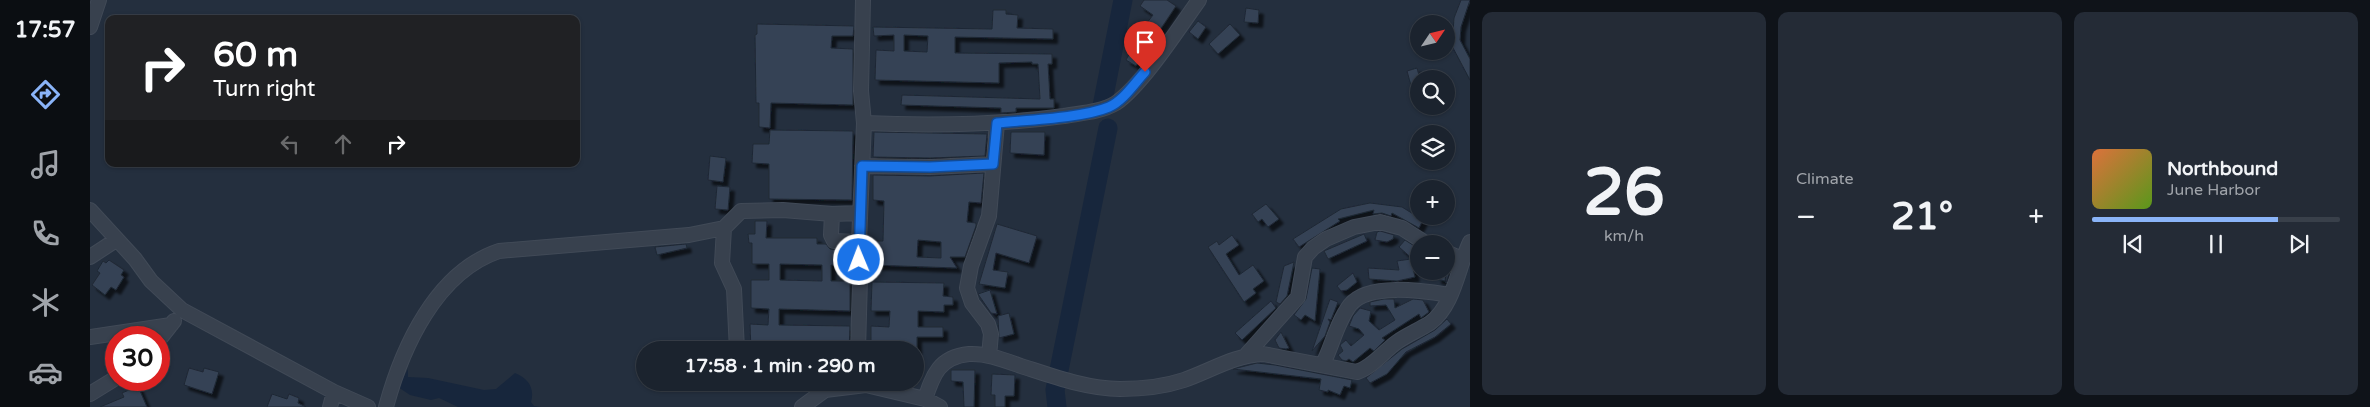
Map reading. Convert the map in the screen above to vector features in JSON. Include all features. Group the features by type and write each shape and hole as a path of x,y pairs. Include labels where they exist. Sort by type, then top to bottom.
{"street":[{"path":"90,27 100,0"},
{"path":"858,341 859,242 864,123 861,91 863,0"},
{"path":"864,123 997,123 1078,114 1108,107 1124,96 1145,72 1199,0"},
{"path":"989,356 991,334 988,324 972,303 967,288 971,266 989,216 997,123"},
{"path":"862,166 930,167 993,164"},
{"path":"90,210 135,259 151,281 182,310 334,392 368,407"},
{"path":"386,407 395,373 414,331 438,297 475,260 499,251 647,239 724,228 740,211 783,210 832,214 860,213"},
{"path":"832,214 832,239 834,241 859,242"},
{"path":"1247,354 1298,297 1305,257 1313,248 1326,239 1354,226 1380,222 1402,228 1413,235"},
{"path":"724,228 722,263 734,289 737,341"},
{"path":"90,257 116,240"},
{"path":"925,399 934,373 949,360 968,354 989,356 1058,377 1118,389 1144,389 1166,385 1247,354 1263,354 1322,364 1352,372 1363,369 1397,342 1431,322 1444,308 1470,242"},
{"path":"1455,256 1462,259"},
{"path":"1322,364 1344,317 1355,299 1374,292 1397,290 1450,295"},
{"path":"90,337 171,324 182,310"},
{"path":"90,394 105,385"},
{"path":"802,407 824,391"},
{"path":"893,391 925,399 940,407"},
{"path":"330,407 334,392"}],"water":[{"path":"408,369 408,377 428,378 484,390 496,389 515,373 524,378 529,384 532,392 531,402 534,406 541,407 458,407 439,398 431,400 410,395 398,387"}],"building":[{"path":"1144,0 1167,0 1176,6 1150,45 1141,38 1147,30 1143,28 1153,15 1140,6"},
{"path":"1461,0 1470,0 1461,27 1460,40 1470,59 1470,80 1455,52 1455,15"},
{"path":"1246,8 1259,10 1258,23 1244,22"},
{"path":"993,10 1006,10 1006,14 1018,15 1017,28 1053,29 1053,39 955,37 955,53 1052,54 1052,64 1048,64 1050,99 1054,99 1054,108 1016,108 1016,112 1001,113 1001,108 901,105 902,95 1040,99 1038,64 1032,64 1032,62 999,63 999,83 875,80 876,50 894,51 894,35 874,36 873,27 992,29","holes":["904,35 928,36 927,52 904,51"]},
{"path":"1198,21 1206,27 1198,39 1189,32"},
{"path":"757,24 854,26 853,36 832,36 831,48 853,49 853,105 771,103 770,128 759,127 759,103 756,103 755,35 757,34"},
{"path":"1230,24 1240,35 1218,54 1209,44"},
{"path":"1131,51 1142,57 1136,66 1126,60"},
{"path":"1410,70 1410,82 1407,71"},
{"path":"770,130 853,131 852,200 769,199 769,164 752,163 753,144 769,144"},
{"path":"874,132 987,134 985,156 930,158 873,157"},
{"path":"1011,132 1045,132 1044,155 1010,153"},
{"path":"710,156 726,158 723,182 708,180"},
{"path":"984,173 981,203 969,202 967,222 976,223 976,226 965,257 950,257 957,268 872,265 872,241 883,241 884,201 873,200 873,175 930,176","holes":["918,240 941,242 941,258 917,257"]},
{"path":"717,186 730,187 728,210 715,209"},
{"path":"1370,203 1402,207 1410,212 1410,223 1392,213 1391,216 1382,213 1373,214 1374,210 1338,219 1340,221 1299,247 1293,239 1341,209"},
{"path":"1266,204 1279,219 1268,227 1262,219 1258,222 1252,214"},
{"path":"755,221 767,221 766,238 817,238 817,244 826,244 830,249 839,250 839,256 850,256 850,266 831,265 831,281 850,281 850,311 779,309 779,325 850,326 849,341 751,341 750,324 768,325 769,309 751,308 751,280 769,280 769,264 752,264 752,243 749,243 748,234 755,234","holes":["780,264 822,265 822,281 780,280"]},
{"path":"997,224 1037,236 1029,263 996,253 993,270 1008,272 1005,288 979,284"},
{"path":"1380,231 1394,235 1393,239 1387,242 1375,240 1377,232"},
{"path":"1364,234 1367,241 1328,259 1324,251"},
{"path":"1232,235 1239,245 1226,254 1239,275 1253,265 1264,281 1253,289 1256,293 1244,302 1208,247 1217,241 1219,245"},
{"path":"1405,240 1410,243 1410,257 1399,247"},
{"path":"686,244 687,248 657,255 655,247"},
{"path":"1410,259 1410,278 1397,281 1369,279 1368,268 1399,270 1397,261"},
{"path":"109,260 124,270 121,275 124,277 116,290 111,287 105,295 92,285 100,273 97,271 103,261 106,263"},
{"path":"1294,262 1287,296 1280,304 1276,302 1284,266"},
{"path":"1312,268 1320,269 1315,321 1305,315 1301,320 1294,315 1306,299"},
{"path":"1353,273 1357,282 1347,290 1341,291 1337,286"},
{"path":"872,282 944,283 943,296 953,297 953,305 944,305 944,312 918,311 918,327 943,327 943,337 917,337 917,341 871,341 871,326 889,327 890,311 871,311"},
{"path":"990,290 997,314 991,313 978,294"},
{"path":"1330,299 1338,302 1331,320 1328,319 1330,322 1325,336 1312,351"},
{"path":"1394,299 1395,308 1413,299 1423,300 1429,312 1421,318 1419,314 1382,338 1385,340 1374,351 1370,348 1353,362 1349,359 1346,361 1342,360 1338,355 1343,351 1340,345 1346,340 1351,346 1364,335 1359,329 1349,326 1353,316 1360,308 1371,311 1369,321 1379,330 1395,320 1386,305 1370,306 1370,302"},
{"path":"1271,301 1276,308 1242,340 1235,333"},
{"path":"1009,313 1014,334 999,338 998,316"},
{"path":"1447,319 1451,324 1435,337 1406,352 1387,374 1370,383 1366,378 1402,349 1435,330"},
{"path":"1281,332 1289,348 1279,348 1275,340"},
{"path":"1257,363 1352,380 1350,388 1344,386 1340,395 1328,390 1328,392 1319,390 1321,379 1233,369"},
{"path":"189,368 203,372 204,368 219,372 212,394 184,385"},
{"path":"951,370 975,370 974,407 964,407 963,382 951,381"},
{"path":"992,374 1015,375 1014,396 1005,396 1005,407 995,407 995,395 991,395"},
{"path":"140,391 147,407 100,407 124,397 122,393"},
{"path":"272,394 287,399 289,394 299,398 298,403 306,407 267,407"}],"waterway":[{"path":"1102,106 1123,0"},
{"path":"1057,407 1055,390 1108,128"}],"route":[{"path":"859,260 862,166 904,168 993,164 997,123 1086,113 1108,107 1118,102 1145,72"}]}
